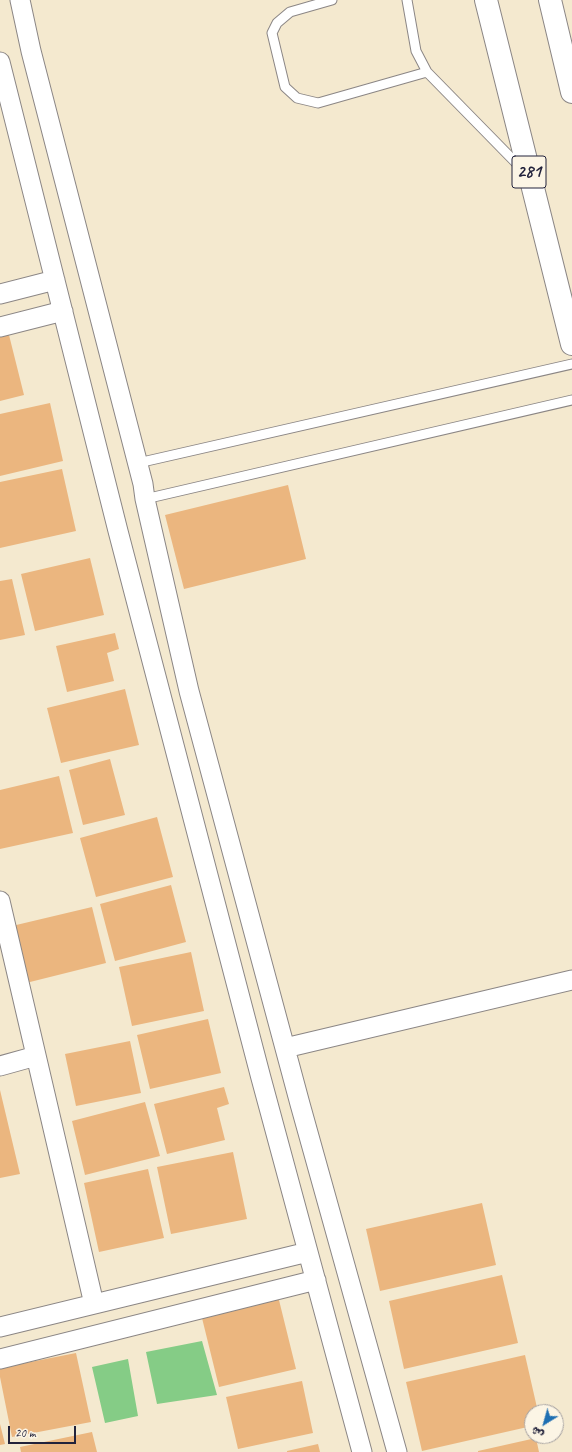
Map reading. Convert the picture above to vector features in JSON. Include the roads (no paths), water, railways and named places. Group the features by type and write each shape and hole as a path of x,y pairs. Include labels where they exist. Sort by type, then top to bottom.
{"highway":[{"name":"281","path":"486,0 572,344"},
{"path":"550,0 572,92"}],"street":[{"path":"20,0 31,51 138,463 189,691 285,1048 397,1452"},
{"path":"0,62 118,531 260,1078 362,1452"},
{"path":"0,294 55,280"},
{"path":"0,327 63,311"},
{"path":"0,901 94,1304"},
{"path":"285,1048 572,980"},
{"path":"0,1066 36,1056"},
{"path":"0,1327 308,1252"},
{"path":"0,1358 316,1280"}],"lane":[{"path":"332,0 290,12 277,23 272,33 284,87 297,98 318,104 427,72"},
{"path":"407,0 416,52 427,72 530,177"},
{"path":"138,463 572,364"},
{"path":"145,499 572,400"}]}
